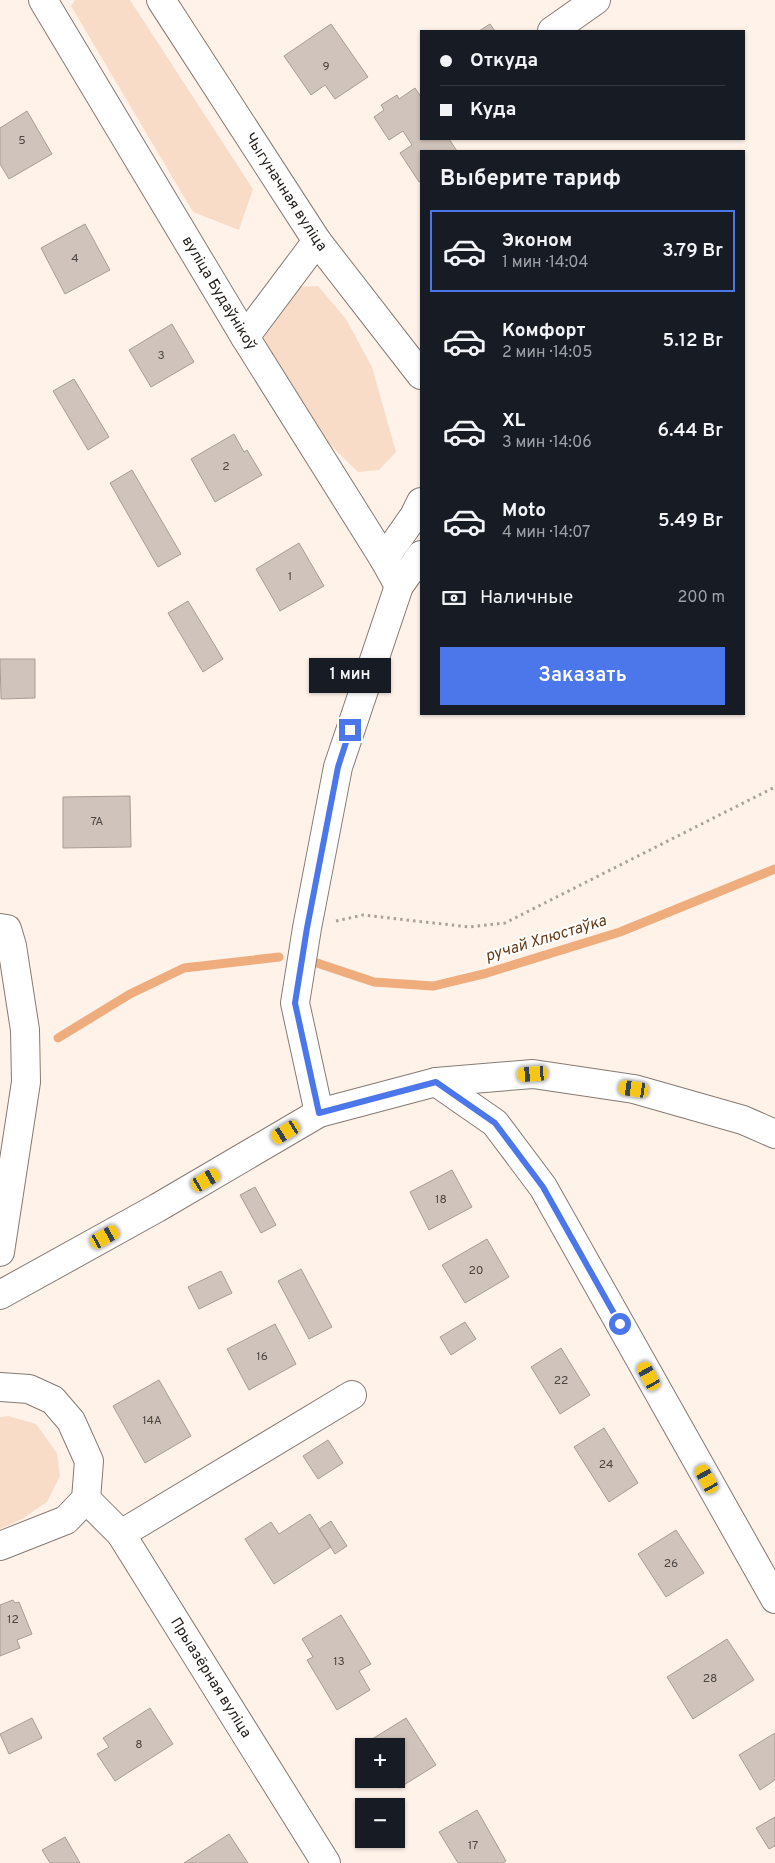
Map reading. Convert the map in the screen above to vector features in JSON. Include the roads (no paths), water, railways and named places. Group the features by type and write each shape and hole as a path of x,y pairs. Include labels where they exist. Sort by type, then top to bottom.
{"street":[{"name":"вуліца Будаўнікоў","path":"43,0 245,337 399,586"},
{"name":"Чыгуначная вуліца","path":"161,0 317,241 420,374"},
{"path":"553,30 596,0"},
{"path":"245,337 317,241"},
{"path":"384,559 414,516 420,504"},
{"path":"319,1113 295,1003 307,928 338,767 399,586 420,557"},
{"path":"0,928 7,928 12,946 25,1030 26,1082 0,1252"},
{"path":"0,1294 157,1208 319,1113 436,1082 533,1074 634,1089 743,1120 775,1134"},
{"path":"436,1082 495,1123 543,1187 775,1599"},
{"path":"0,1382 0,1387 29,1389 52,1400 71,1421 89,1461 86,1499 66,1520 0,1546"},
{"path":"121,1534 352,1395"},
{"name":"Прыазёрная вуліца","path":"86,1499 121,1534 326,1863"}],"waterway":[{"name":"ручай Хлюстаўка","path":"317,963 374,982 433,986 487,973 620,932 775,869"},
{"name":"ручай Хлюстаўка","path":"58,1038 130,994 184,968 279,957"}]}
